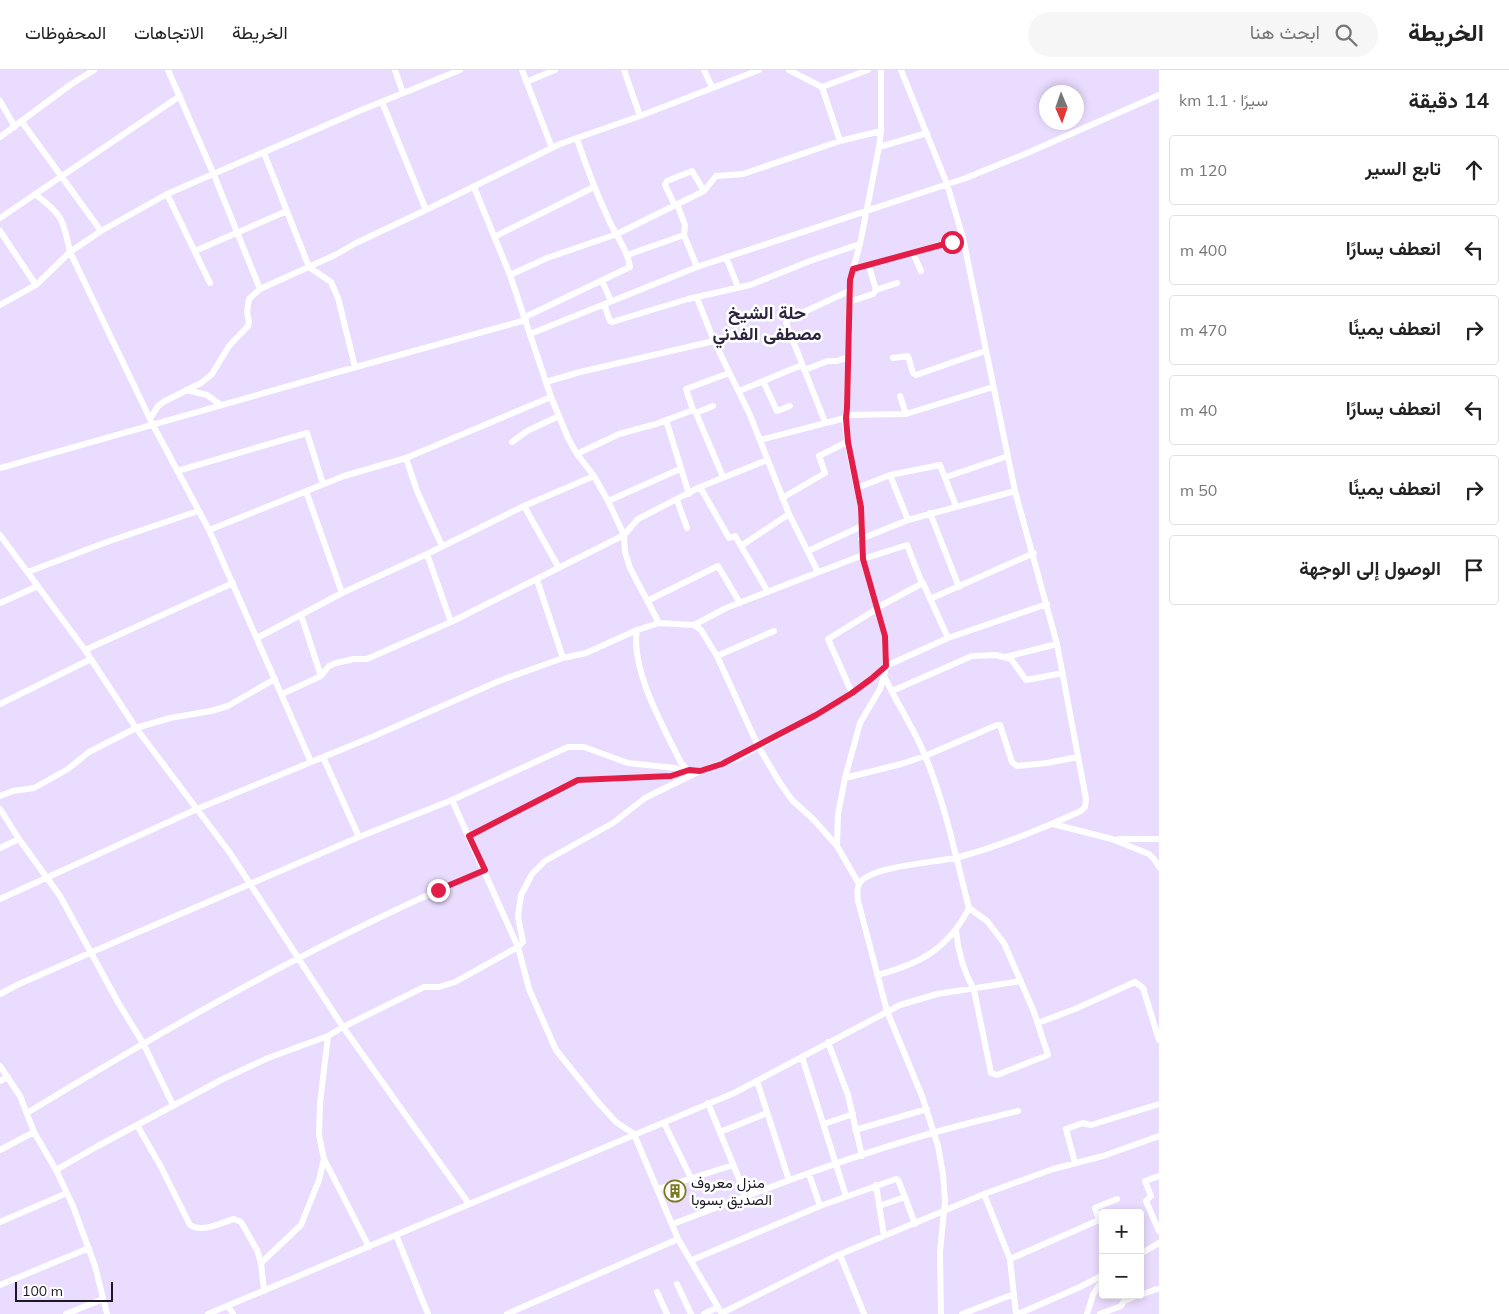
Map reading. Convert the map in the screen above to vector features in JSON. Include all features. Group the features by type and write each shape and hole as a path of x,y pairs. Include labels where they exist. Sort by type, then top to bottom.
{"street":[{"path":"0,137 70,85 94,70"},
{"path":"168,70 214,175 260,289"},
{"path":"395,70 403,93"},
{"path":"0,305 36,285 70,252 101,231 167,194 460,70"},
{"path":"522,70 552,148"},
{"path":"526,82 554,70"},
{"path":"624,70 640,116"},
{"path":"704,70 712,87"},
{"path":"151,422 158,406 165,400 201,383 212,374 229,346 248,326 247,312 249,300 260,289 552,148 759,70"},
{"path":"789,70 822,87 840,141"},
{"path":"822,87 868,70"},
{"path":"837,846 838,814 845,778 860,723 880,689 886,666 885,636 863,557 861,507 848,442 846,416 850,280 860,244 879,147 881,131 881,70"},
{"path":"901,70 947,184 963,238 1015,490 1034,553 1057,644 1086,793 1085,806 1081,811 1053,824 956,858 884,870 869,875 859,884 857,889 858,901 887,1011 935,1132 942,1168 945,1211 940,1252 941,1314"},
{"path":"530,334 698,267 966,178 1159,95"},
{"path":"0,218 180,96"},
{"path":"0,101 15,127"},
{"path":"382,102 426,210"},
{"path":"22,122 101,231"},
{"path":"510,275 547,258 617,234 704,191 716,176 744,174 840,141 881,131"},
{"path":"879,147 927,133"},
{"path":"0,468 151,422 221,405 525,318 630,267 628,255 613,229 594,187 577,139"},
{"path":"264,153 309,267 331,282 338,298 355,367"},
{"path":"698,267 684,235 685,225 665,185 667,181 692,171 704,191"},
{"path":"474,187 510,275 559,416 576,454 594,476 608,501 624,535 625,552 630,568 659,623"},
{"path":"494,237 594,187"},
{"path":"35,194 57,212 62,219 70,252 151,422 210,530 311,762"},
{"path":"167,194 210,283"},
{"path":"195,251 287,212"},
{"path":"0,231 36,285"},
{"path":"628,255 684,235"},
{"path":"853,269 963,238"},
{"path":"602,281 610,322 612,322 756,283 810,261 860,244"},
{"path":"914,253 921,272"},
{"path":"726,257 738,287"},
{"path":"869,266 876,290"},
{"path":"849,302 897,283"},
{"path":"825,422 785,325 786,321 849,292"},
{"path":"697,298 714,341 760,440 789,514 818,572"},
{"path":"546,382 580,372 714,341"},
{"path":"893,358 908,356 916,374 985,351"},
{"path":"739,392 763,381 803,367 828,361 837,361 848,357"},
{"path":"723,477 694,412 686,389 729,373"},
{"path":"763,381 777,411 790,406"},
{"path":"760,440 846,416 906,414 993,387"},
{"path":"186,390 207,395 221,405"},
{"path":"900,396 906,414"},
{"path":"210,530 344,476 406,458 551,397"},
{"path":"576,454 619,434 713,406"},
{"path":"512,442 527,431 559,416"},
{"path":"666,420 688,494"},
{"path":"177,470 307,432 324,484"},
{"path":"782,498 825,474 819,456 848,442"},
{"path":"946,477 1008,456"},
{"path":"406,458 417,490 442,546"},
{"path":"282,694 321,676 329,666 336,662 354,658 367,659 451,622 624,535 638,519 700,487 767,460"},
{"path":"857,488 890,475 941,465 956,506"},
{"path":"608,501 680,469"},
{"path":"890,475 908,520"},
{"path":"257,638 342,594 524,506 594,476"},
{"path":"700,487 729,538 735,536 768,592"},
{"path":"861,539 930,513 1015,490"},
{"path":"306,491 342,594"},
{"path":"676,500 687,528"},
{"path":"524,506 559,568"},
{"path":"28,572 104,543 198,511"},
{"path":"930,513 959,587"},
{"path":"741,546 789,514"},
{"path":"808,551 862,526"},
{"path":"0,535 85,650 136,728 230,852 343,1027 469,1204"},
{"path":"0,899 197,809 499,681 563,658 586,653 637,630 659,623 694,624 726,608 818,572 863,557 907,546 948,638"},
{"path":"930,599 1034,553"},
{"path":"427,554 451,622"},
{"path":"647,601 718,566 740,603"},
{"path":"537,580 563,658"},
{"path":"85,650 233,583"},
{"path":"852,693 828,638 922,583"},
{"path":"0,604 38,586"},
{"path":"56,1170 173,1105 268,1058 328,1036 424,987 439,987 455,982 518,947 523,942 518,917 521,895 537,867 545,860 613,823 645,798 700,771 722,764 758,746 852,693 886,666 948,638 1047,604"},
{"path":"301,615 321,676"},
{"path":"694,624 701,630 717,656 758,746 780,783 792,800 813,819 837,846 859,884"},
{"path":"637,630 635,642 637,658 650,695 687,771"},
{"path":"717,656 774,631"},
{"path":"892,692 972,656 1006,656 1057,644"},
{"path":"1006,656 1014,662 1026,680 1063,673"},
{"path":"0,704 91,659"},
{"path":"884,676 925,756 942,805 969,908 987,921 1004,943 1038,1023 1048,1054 995,1075 990,1070 974,990 960,956 956,931"},
{"path":"0,796 13,791 34,788 68,769 89,752 136,728 170,718 228,706 276,679"},
{"path":"845,778 925,756 998,724 1012,762 1017,766 1047,763 1078,756"},
{"path":"0,994 92,952 359,837 452,800 568,747 584,747 628,763 700,771"},
{"path":"323,757 359,837"},
{"path":"469,836 578,780 671,776 687,771"},
{"path":"452,800 518,947 529,989 556,1050 616,1122 634,1134 678,1239 721,1312"},
{"path":"0,809 60,896 119,1004 143,1043 173,1105"},
{"path":"1053,824 1112,839 1149,854 1159,867"},
{"path":"0,848 19,839"},
{"path":"1112,839 1159,839"},
{"path":"27,1113 143,1043 298,958 427,894 485,870"},
{"path":"878,975 905,968 919,961 944,943 956,931 969,908"},
{"path":"208,1314 664,1123 757,1081 900,1005 937,994 974,990 1021,981"},
{"path":"1038,1023 1135,982 1143,988 1159,1040"},
{"path":"328,1036 320,1103 319,1135 324,1159 369,1247"},
{"path":"828,1042 848,1094 862,1156"},
{"path":"802,1057 846,1196"},
{"path":"0,1066 20,1096 34,1132 67,1192 89,1248 108,1314"},
{"path":"0,1081 8,1077"},
{"path":"757,1081 789,1180"},
{"path":"708,1103 746,1196"},
{"path":"1075,1163 1066,1129 1083,1123 1091,1125 1159,1104"},
{"path":"855,1130 927,1109"},
{"path":"673,1224 789,1180 935,1132 1018,1111"},
{"path":"720,1132 767,1113"},
{"path":"824,1124 853,1114"},
{"path":"664,1123 691,1178"},
{"path":"137,1125 161,1167 190,1225 196,1229 234,1219 238,1219 241,1222 262,1263 264,1291"},
{"path":"0,1150 34,1132"},
{"path":"704,1314 721,1312 840,1255 984,1194 1053,1169 1102,1156 1159,1136"},
{"path":"262,1263 301,1225 319,1180 324,1159"},
{"path":"658,1189 733,1165"},
{"path":"809,1174 820,1206"},
{"path":"1159,1176 1145,1182 1151,1197 1146,1201 1159,1231"},
{"path":"692,1260 820,1206 897,1179 915,1224"},
{"path":"876,1185 884,1236"},
{"path":"0,1222 67,1192"},
{"path":"984,1194 1010,1259 1017,1314 1099,1279"},
{"path":"879,1206 905,1197"},
{"path":"1099,1218 1095,1208 1117,1199"},
{"path":"1010,1259 1099,1224"},
{"path":"396,1235 428,1314"},
{"path":"507,1314 678,1239"},
{"path":"1144,1252 1159,1243"},
{"path":"0,1285 89,1248"},
{"path":"840,1255 864,1314"},
{"path":"677,1284 692,1314"},
{"path":"1087,1314 1093,1295 1099,1284"},
{"path":"1144,1294 1158,1291"},
{"path":"656,1292 667,1314"},
{"path":"962,1314 1014,1294"},
{"path":"66,1314 103,1299"},
{"path":"1100,1314 1121,1306 1124,1301 1129,1299"},
{"path":"228,1306 233,1314"}],"place":[{"name":"منزل معروف الصديق بسوبا","path":"675,1191"}],"district":[{"name":"حلة الشيخ مصطفى الفدني","path":"767,322"}],"route":[{"path":"438,890 485,870 469,836 578,780 671,776 689,770 700,771 736,759 852,693 886,666 885,636 864,568 861,539 861,507 848,442 846,418 850,280 853,269 952,242"}]}
